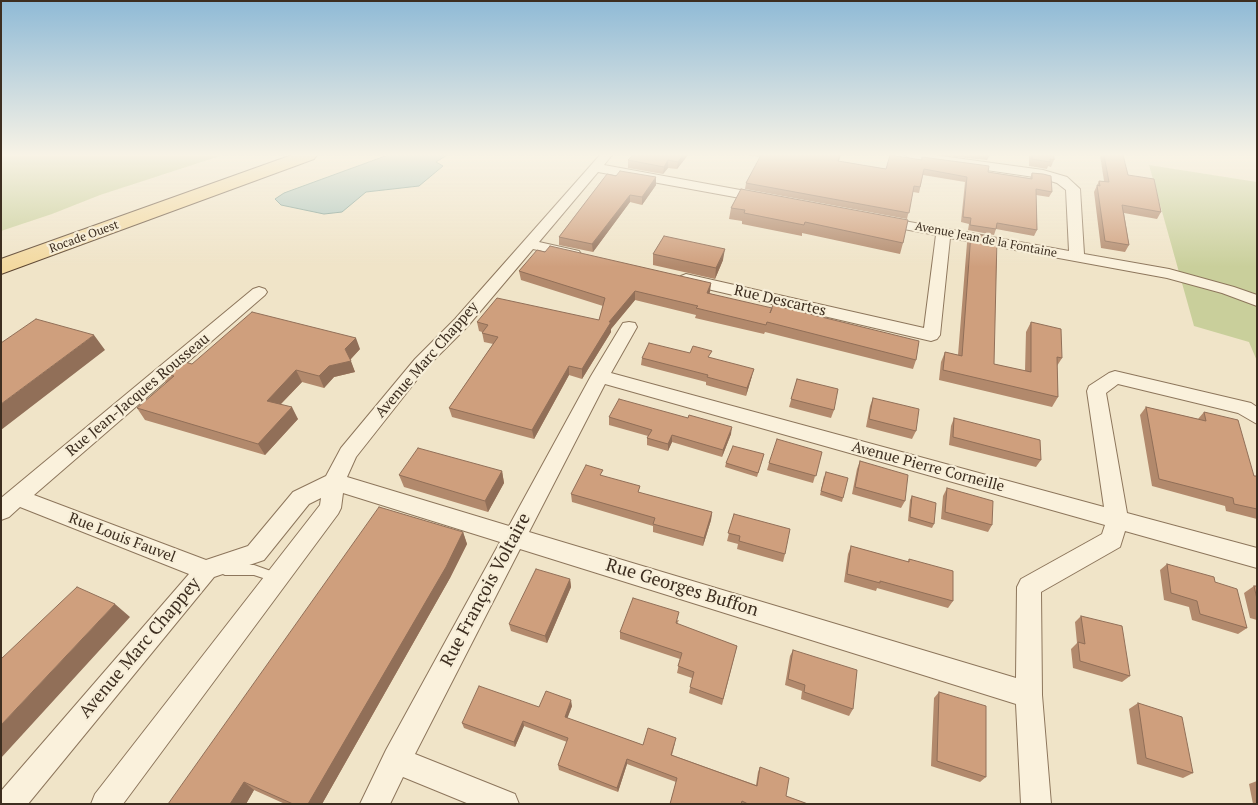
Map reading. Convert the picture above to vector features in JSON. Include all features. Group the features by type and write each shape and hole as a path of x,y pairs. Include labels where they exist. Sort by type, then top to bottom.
{"main road":[{"name":"Rocade Ouest","path":"1,255 173,193"},
{"name":"Rocade Ouest","path":"1,268 204,193"}],"street":[{"path":"573,193 528,244 590,258"},
{"path":"730,193 777,201"},
{"path":"1073,193 1077,257"},
{"name":"Avenue Jean de la Fontaine","path":"864,217 1170,274 1228,290 1257,301"},
{"name":"Rue Descartes","path":"668,275 930,335 944,232"},
{"name":"Avenue Marc Chappey","path":"105,804 330,508 334,482 348,453 415,370 462,322 528,244"},
{"name":"Rue Jean-Jacques Rousseau","path":"9,504 259,292"},
{"name":"Rue François Voltaire","path":"374,804 514,536 600,376 629,327"},
{"name":"Avenue Pierre Corneille","path":"600,376 1257,558"},
{"path":"1036,804 1029,695 1029,587 1112,540 1117,519 1096,391 1115,377 1244,408 1257,417"},
{"name":"Avenue Marc Chappey","path":"9,804 206,570 256,553 301,498 334,482"},
{"name":"Rue Georges Buffon","path":"334,482 1029,695"},
{"name":"Rue Louis Fauvel","path":"9,504 206,570"},
{"path":"396,760 505,804"}],"lane":[{"name":"Rue Louis Fauvel","path":"206,570 254,570 278,578"}],"green space":[{"path":"1,193 107,193 52,214 1,231"},
{"path":"1157,193 1257,193 1257,361 1249,342 1194,326"}],"water":[{"path":"284,193 365,193 342,212 324,214 281,205 275,199"}],"building":[{"path":"593,193 645,193 642,197 630,195 592,244 559,237"},
{"path":"739,193 760,193 908,220 903,243 805,222 804,225 744,213 745,210 731,208"},
{"path":"798,193 913,193 909,213"},
{"path":"965,193 1036,193 1037,230 997,223 996,229 970,225 971,218 963,217"},
{"path":"1098,193 1157,193 1161,212 1122,205 1129,245 1105,241"},
{"path":"971,233 997,238 994,364 1031,372 1031,322 1061,329 1062,358 1057,357 1058,397 943,370 945,352 962,356"},
{"path":"664,236 725,249 716,268 653,254"},
{"path":"550,246 711,283 707,293 772,308 773,305 919,341 916,360 767,322 766,325 696,308 698,306 635,291 609,322 611,322 582,369 569,366 532,430 449,408 498,337 482,333 488,325 477,322 497,298 599,320 605,298 519,271 537,250 545,252"},
{"path":"252,312 356,338 345,349 351,361 329,366 319,376 296,370 267,401 292,407 258,444 137,408 174,376 160,373 174,359 192,364"},
{"path":"36,319 94,335 1,404 1,343"},
{"path":"649,343 690,353 693,346 712,351 708,357 754,369 747,388 707,377 708,375 642,358"},
{"path":"797,379 838,389 834,410 791,399"},
{"path":"873,398 919,409 916,431 869,419"},
{"path":"619,399 688,418 689,415 732,427 723,450 672,435 668,444 647,438 652,430 609,417"},
{"path":"1146,407 1206,421 1204,412 1238,420 1254,476 1257,476 1257,509 1234,504 1233,498 1159,479"},
{"path":"954,418 1040,440 1041,460 953,437"},
{"path":"777,439 822,452 816,476 769,463"},
{"path":"733,446 764,454 758,473 726,463"},
{"path":"418,448 502,471 485,501 399,475"},
{"path":"860,461 908,475 905,501 855,487"},
{"path":"586,465 603,470 600,475 640,486 638,492 712,512 704,538 653,524 655,518 571,494"},
{"path":"826,472 848,478 843,498 821,491"},
{"path":"947,488 993,501 992,525 945,512"},
{"path":"912,496 936,503 934,524 910,517"},
{"path":"379,507 463,532 446,567 308,804 293,804 244,782 230,804 168,804"},
{"path":"734,514 790,529 785,554 739,541 740,536 728,533"},
{"path":"851,546 909,562 909,559 953,571 953,601 847,574"},
{"path":"1167,564 1214,577 1215,582 1237,589 1247,628 1200,614 1197,601 1171,593"},
{"path":"536,569 570,579 545,636 509,624"},
{"path":"1254,586 1257,586 1257,599"},
{"path":"77,587 115,604 1,725 1,659"},
{"path":"633,598 679,612 676,623 737,646 723,699 690,687 694,672 678,666 682,653 620,632"},
{"path":"1081,616 1122,626 1130,676 1080,661 1078,642 1085,644"},
{"path":"793,650 857,670 853,709 804,692 805,685 788,679"},
{"path":"479,686 539,707 546,691 571,700 565,717 643,745 648,728 676,738 671,755 757,786 760,767 789,778 786,796 808,804 748,804 742,801 741,804 670,804 677,778 627,759 617,788 558,765 568,738 523,721 514,742 462,723"},
{"path":"939,692 986,706 986,777 937,761"},
{"path":"1138,703 1182,717 1193,773 1146,758"}]}
